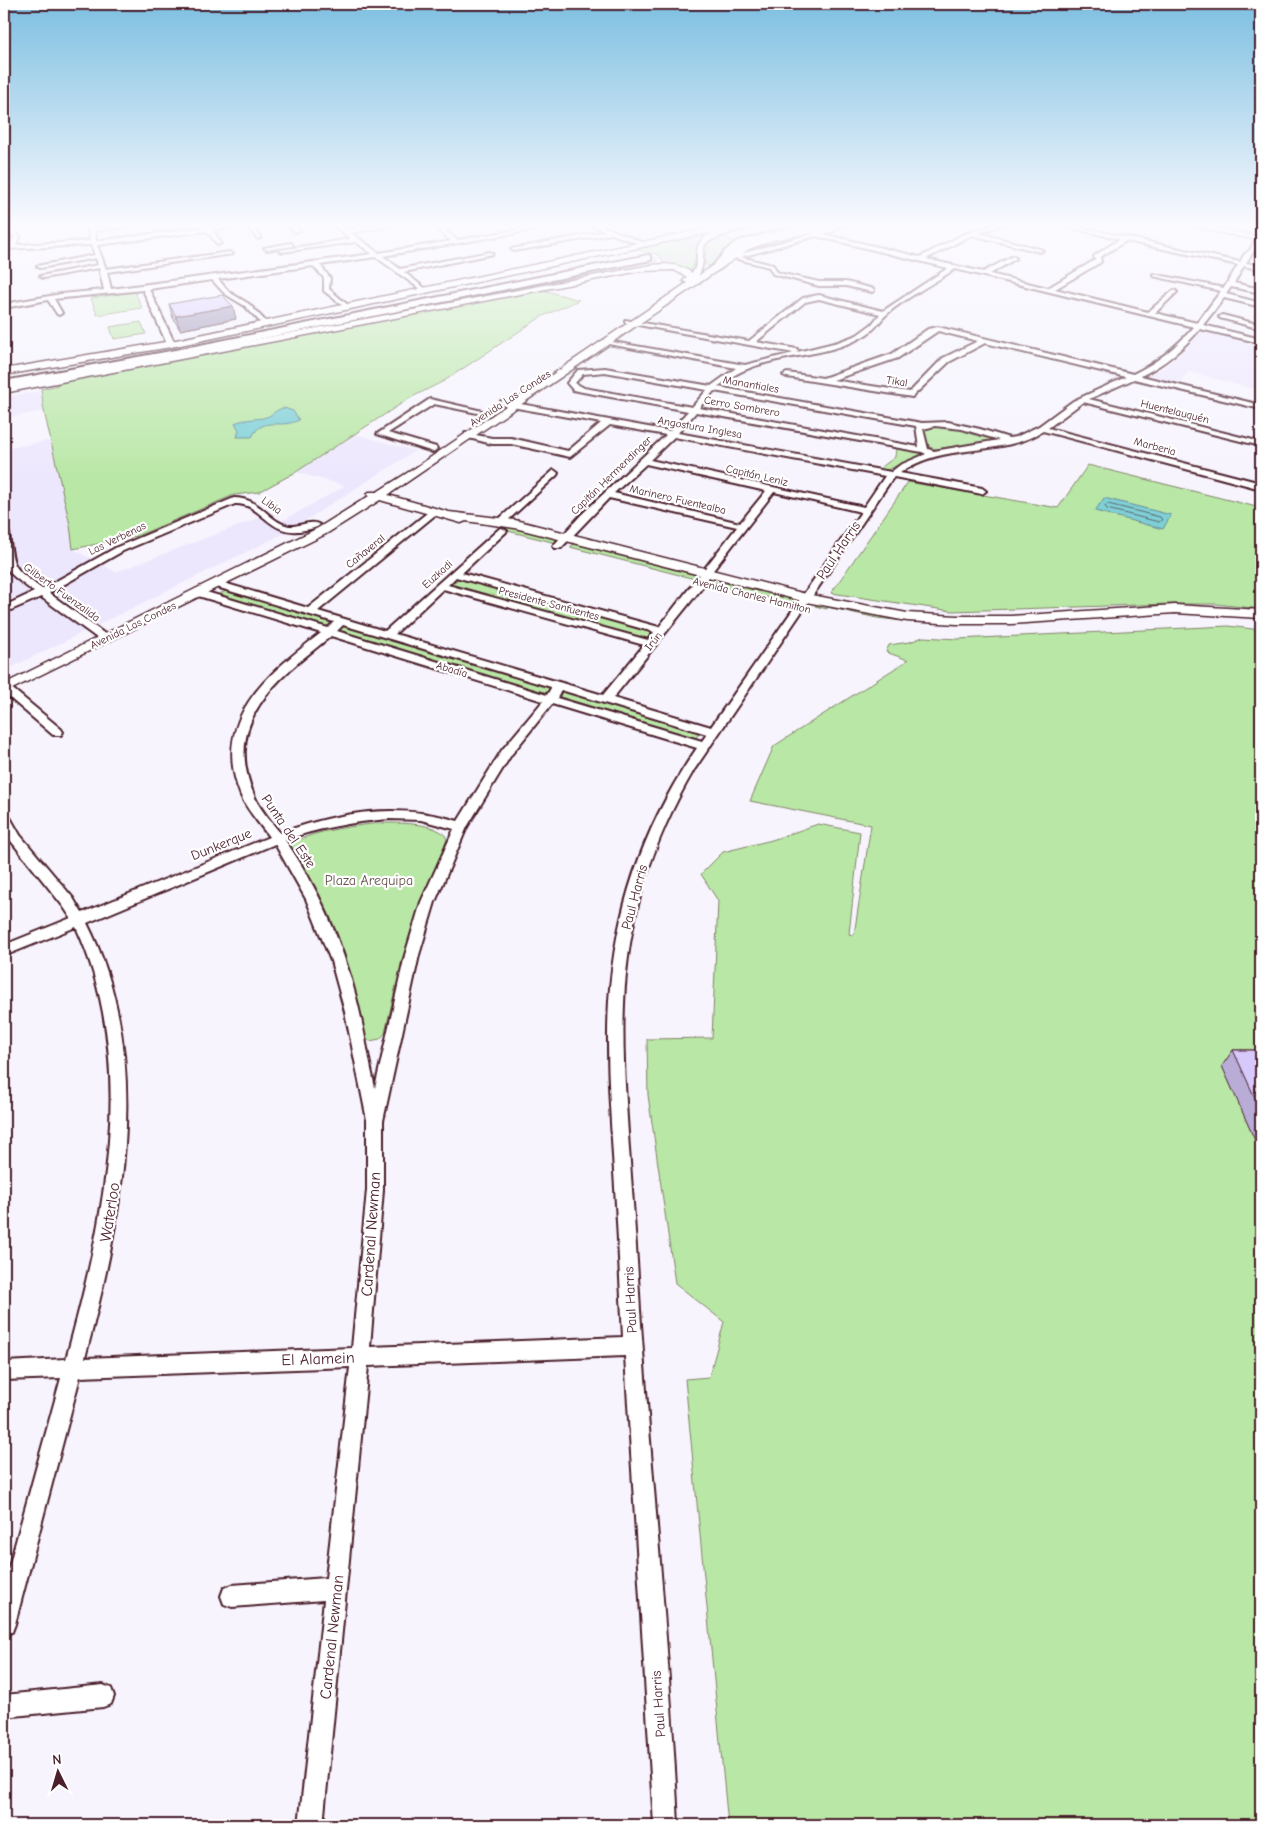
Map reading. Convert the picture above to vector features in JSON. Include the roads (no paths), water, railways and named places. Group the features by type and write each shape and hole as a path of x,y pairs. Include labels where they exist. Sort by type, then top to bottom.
{"highway":[{"path":"4,379 144,354 359,308"},
{"path":"4,385 400,308"},
{"path":"222,349 303,327"}],"main road":[{"path":"4,372 170,344 340,308"},
{"path":"4,390 434,308"},
{"name":"Avenida Las Condes","path":"262,560 487,414 509,404 564,372 607,343 650,308"},
{"name":"Avenida Las Condes","path":"5,688 314,535 379,496 468,435 509,404 652,308"},
{"name":"Avenida Charles Hamilton","path":"366,492 434,511 562,541 875,622 941,628 1009,626 1061,618 1160,610 1261,614"}],"street":[{"path":"56,308 59,313"},
{"path":"154,308 170,344"},
{"path":"250,308 264,324"},
{"path":"749,344 793,308"},
{"path":"865,308 884,313"},
{"name":"Capitán Hermendinger","path":"562,541 672,434 725,377 744,367 826,349 870,329 882,318 884,313 891,308"},
{"path":"1126,308 1261,341"},
{"path":"1150,314 1156,308"},
{"name":"Paul Harris","path":"666,1825 616,1068 616,1009 619,966 631,906 650,842 672,796 709,739 892,474 907,465 934,454 962,447 1009,441 1029,436 1044,429 1068,408 1156,365 1174,353 1212,308"},
{"path":"1208,314 1261,327"},
{"path":"631,322 808,353"},
{"path":"823,381 895,356 934,330 942,330 1261,407"},
{"name":"Tikal","path":"787,375 912,395 946,360 985,340"},
{"path":"607,343 744,367"},
{"name":"Manantiales","path":"578,375 585,371 601,370 922,425 937,423 992,434 1009,441"},
{"path":"564,372 578,375"},
{"name":"Cerro Sombrero","path":"578,375 571,382 579,389 924,450 934,454"},
{"name":"Huentelauquén","path":"1083,400 1261,444"},
{"path":"433,448 381,434 432,401 487,414"},
{"name":"Angostura Inglesa","path":"509,404 982,491"},
{"path":"468,435 492,441 511,440 570,454 608,422"},
{"path":"922,425 920,428 924,450"},
{"name":"Marberia","path":"1044,429 1261,486"},
{"name":"Capitán Leniz","path":"644,461 866,510"},
{"name":"Euzkadi","path":"388,634 455,574 554,473"},
{"name":"Irún","path":"606,699 772,489"},
{"name":"Marinero Fuentealba","path":"609,495 742,526"},
{"name":"Libia","path":"246,501 284,527 295,528 315,525"},
{"name":"Las Verbenas","path":"4,610 42,593 125,547 232,502 246,501"},
{"name":"Cañaveral","path":"311,611 434,511"},
{"name":"Gilberto Fuenzalida","path":"4,533 7,560 10,568 105,639"},
{"name":"Presidente Sanfuentes","path":"455,574 661,631"},
{"name":"Abadía","path":"217,584 606,699 709,739"},
{"name":"Presidente Sanfuentes","path":"442,586 651,644"},
{"name":"Abadía","path":"198,593 550,699 709,739"},
{"name":"Punta del Este","path":"341,620 262,692 247,714 238,732 236,761 242,783 255,810 278,839 308,890 335,953 350,1003 364,1077 375,1121"},
{"name":"Cardenal Newman","path":"311,1825 372,1229 375,1121 412,955 428,902 461,827 506,753 556,691 556,684"},
{"path":"5,688 57,732"},
{"name":"Dunkerque","path":"4,951 278,839 332,822 376,816 422,816 461,827"},
{"name":"Waterloo","path":"4,817 12,833 68,902 97,963 109,1006 115,1049 119,1108 118,1144 110,1211 98,1275 4,1624"},
{"name":"El Alamein","path":"4,1371 633,1346"},
{"path":"232,1596 336,1588"},
{"path":"4,1706 103,1696"}],"water":[{"path":"284,408 293,411 299,420 292,423 261,426 252,437 237,437 239,430 235,423 266,417"},
{"path":"1104,498 1171,515 1163,529 1095,511"}],"park label":[{"name":"Plaza Arequipa","path":"369,880"}]}
